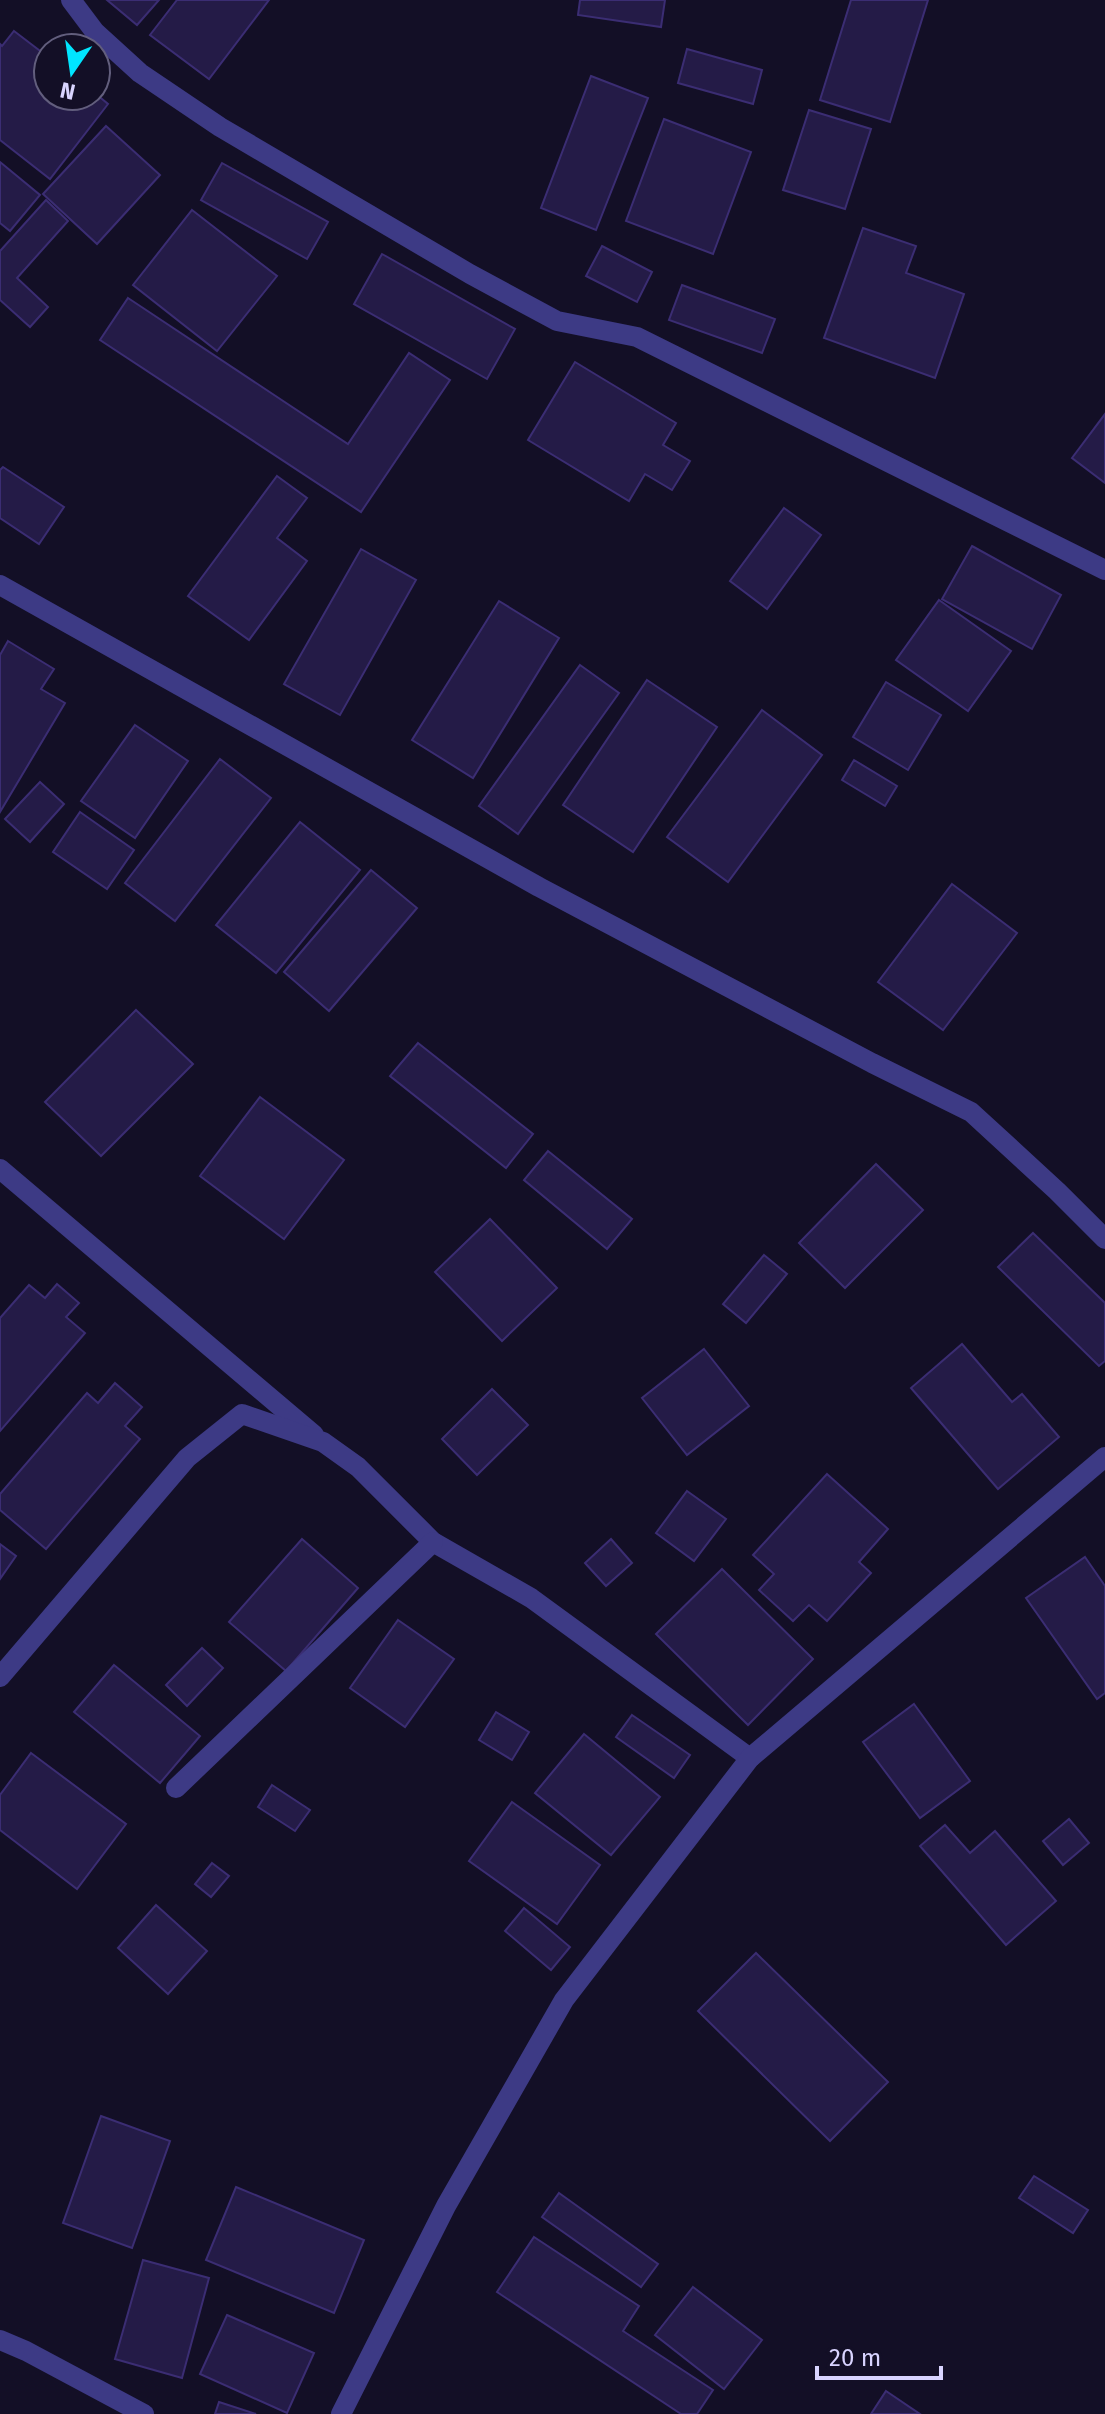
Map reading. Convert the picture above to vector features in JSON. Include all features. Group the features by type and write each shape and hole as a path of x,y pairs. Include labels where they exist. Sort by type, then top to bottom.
{"street":[{"path":"71,0 95,32 140,73 220,127 470,274 557,321 637,337 1105,570"},
{"path":"0,585 539,887 971,1112 1105,1239"},
{"path":"0,1169 323,1442 358,1467 433,1542 531,1598 750,1758"},
{"path":"0,1677 187,1458 242,1414 323,1442"},
{"path":"341,2414 446,2206 564,2000 750,1758 1105,1457"},
{"path":"176,1788 433,1542"},
{"path":"0,2340 144,2414"}],"building":[{"path":"107,0 159,0 137,25"},
{"path":"177,0 269,0 209,79 150,35"},
{"path":"580,0 665,0 661,27 578,15"},
{"path":"851,0 928,0 890,122 820,100"},
{"path":"14,31 32,45 32,112 102,112 50,179 0,140 0,44 2,46"},
{"path":"687,49 762,70 753,104 678,83"},
{"path":"591,76 648,98 596,230 541,208"},
{"path":"809,110 871,129 845,209 783,190"},
{"path":"664,119 751,152 713,254 626,221"},
{"path":"106,126 160,175 97,244 43,194"},
{"path":"0,162 40,195 10,231 0,223"},
{"path":"222,163 328,222 307,259 201,200"},
{"path":"46,200 68,221 17,278 48,307 30,327 0,300 0,251"},
{"path":"192,210 277,276 217,351 133,285"},
{"path":"863,228 916,246 906,273 964,294 935,378 824,338"},
{"path":"602,246 652,272 637,302 586,276"},
{"path":"382,254 515,329 487,379 354,304"},
{"path":"682,285 775,319 762,353 669,320"},
{"path":"128,298 348,444 409,353 450,380 361,512 100,340"},
{"path":"575,362 676,423 663,445 690,461 672,490 645,474 629,501 528,440"},
{"path":"1105,414 1105,483 1072,458"},
{"path":"3,467 64,507 39,544 0,518 0,470"},
{"path":"277,476 307,498 277,538 307,561 249,640 188,596"},
{"path":"784,508 821,535 767,609 730,581"},
{"path":"972,546 1061,595 1032,649 942,599"},
{"path":"361,549 416,580 340,715 284,684"},
{"path":"939,600 1011,651 968,711 896,660"},
{"path":"499,601 559,638 473,778 412,740"},
{"path":"8,641 54,669 41,689 65,703 0,812 0,655"},
{"path":"580,665 619,693 518,834 479,806"},
{"path":"647,680 717,727 633,852 563,805"},
{"path":"886,682 941,715 908,770 853,737"},
{"path":"762,710 822,755 728,882 667,837"},
{"path":"135,725 188,761 135,838 81,801"},
{"path":"220,759 271,798 175,921 125,883"},
{"path":"854,760 897,786 885,806 842,780"},
{"path":"40,782 64,804 30,842 5,819"},
{"path":"80,812 134,850 107,889 53,852"},
{"path":"300,822 360,870 276,973 216,925"},
{"path":"371,870 417,908 329,1011 284,972"},
{"path":"952,884 1017,933 943,1030 878,982"},
{"path":"136,1010 193,1064 101,1156 45,1102"},
{"path":"418,1043 533,1134 506,1168 390,1076"},
{"path":"260,1097 344,1160 284,1239 200,1176"},
{"path":"548,1151 632,1219 607,1249 524,1180"},
{"path":"876,1164 923,1210 845,1288 799,1243"},
{"path":"490,1219 557,1288 502,1341 435,1272"},
{"path":"1033,1233 1105,1303 1105,1361 1099,1366 998,1267"},
{"path":"764,1255 787,1274 746,1323 723,1304"},
{"path":"57,1284 79,1303 66,1317 85,1333 0,1431 0,1318 29,1285 45,1298"},
{"path":"962,1344 1012,1402 1022,1394 1059,1437 998,1489 911,1388"},
{"path":"704,1349 749,1406 687,1455 642,1398"},
{"path":"115,1383 142,1407 125,1426 140,1439 46,1549 0,1510 0,1494 87,1393 98,1403"},
{"path":"492,1389 528,1425 477,1475 442,1439"},
{"path":"827,1474 888,1529 859,1562 871,1573 827,1621 809,1605 793,1621 759,1590 774,1574 753,1555"},
{"path":"687,1491 726,1519 694,1561 656,1533"},
{"path":"302,1539 358,1588 286,1671 229,1622"},
{"path":"611,1539 632,1563 606,1586 585,1563"},
{"path":"0,1544 16,1556 0,1579"},
{"path":"1085,1557 1105,1586 1105,1693 1097,1699 1026,1598"},
{"path":"722,1569 813,1659 748,1725 656,1634"},
{"path":"398,1620 454,1659 405,1727 350,1688"},
{"path":"202,1648 223,1668 187,1706 166,1685"},
{"path":"114,1665 200,1736 160,1783 74,1712"},
{"path":"914,1704 970,1781 920,1818 863,1742"},
{"path":"496,1712 529,1732 512,1760 479,1740"},
{"path":"632,1715 690,1755 674,1778 616,1737"},
{"path":"584,1734 660,1797 611,1855 535,1793"},
{"path":"31,1753 126,1824 77,1889 0,1830 0,1795"},
{"path":"272,1785 310,1810 295,1831 258,1807"},
{"path":"512,1802 600,1865 557,1924 469,1861"},
{"path":"1069,1819 1089,1843 1063,1865 1043,1841"},
{"path":"945,1825 970,1853 995,1831 1056,1901 1006,1945 920,1846"},
{"path":"212,1863 229,1876 211,1897 195,1884"},
{"path":"156,1905 207,1951 168,1994 118,1948"},
{"path":"524,1908 570,1947 551,1970 505,1931"},
{"path":"756,1953 888,2082 830,2141 698,2011"},
{"path":"101,2116 170,2141 132,2248 63,2223"},
{"path":"1034,2176 1088,2210 1073,2233 1019,2198"},
{"path":"236,2187 364,2240 334,2313 206,2260"},
{"path":"559,2193 658,2264 641,2287 542,2217"},
{"path":"534,2237 639,2306 623,2331 713,2390 697,2414 681,2414 497,2292"},
{"path":"143,2260 209,2278 182,2378 115,2359"},
{"path":"693,2287 762,2340 724,2389 655,2335"},
{"path":"227,2315 314,2353 287,2413 200,2374"},
{"path":"886,2391 920,2414 871,2414"},
{"path":"219,2402 256,2414 215,2414"}]}
